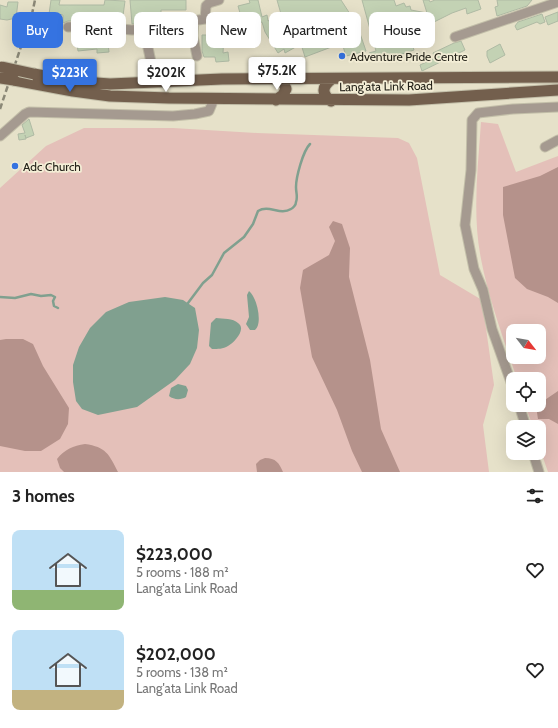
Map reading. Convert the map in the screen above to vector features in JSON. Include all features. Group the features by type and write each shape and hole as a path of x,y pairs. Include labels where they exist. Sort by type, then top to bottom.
{"main road":[{"name":"Lang'ata Link Road","path":"1,70 31,79 110,96 331,101 409,100 558,90"},
{"name":"Lang'ata Link Road","path":"1,70 14,80 31,79 110,84 332,78 558,77"},
{"path":"331,101 325,96 323,89 326,83 332,78"},
{"path":"276,100 284,95 286,89 284,81 279,79"}],"street":[{"path":"198,20 205,19 206,6 209,3 220,0"},
{"path":"455,37 558,2"},
{"path":"68,27 89,26 134,30"},
{"path":"148,48 151,62"},
{"path":"195,48 197,56"},
{"path":"0,136 29,112 181,116 209,111 214,99"},
{"path":"507,372 492,329 483,290 474,269 465,225 471,170 472,120 478,113 513,109 558,107"},
{"path":"545,147 558,140"},
{"path":"535,460 539,472"}],"shaded area":[{"path":"481,122 498,124 516,172 558,156 558,472 548,472 544,460 546,460 546,420 530,420 528,412 546,412 546,372 515,372 512,364 546,364 546,324 506,324 506,347 488,290 481,259 478,242 476,190"},
{"path":"84,128 173,128 257,133 398,138 409,143 417,158 440,275 482,300 494,385 483,425 489,472 0,472 0,188 46,146"},
{"path":"558,167 558,303 548,297 527,289 515,278 503,215 503,187 540,176"},
{"path":"333,221 342,224 350,248 349,277 370,360 381,429 400,472 362,472 352,451 337,410 312,357 300,288 303,270 329,255 335,241 329,227"},
{"path":"249,291 257,304 258,310 259,322 255,330 250,330 246,324 249,317 247,295"},
{"path":"165,297 183,300 195,308 199,330 197,348 190,364 175,380 137,407 98,415 82,409 76,401 73,382 73,365 79,347 90,328 106,312 129,302"},
{"path":"216,318 236,321 241,329 239,336 231,344 226,347 212,349 209,346 211,323"},
{"path":"23,339 33,344 43,366 69,408 68,424 60,439 41,451 25,451 0,446 0,340"},
{"path":"178,384 186,386 188,390 186,397 182,399 169,396 171,388"},
{"path":"558,391 558,424 549,419 538,419 537,412 546,412 546,399"},
{"path":"85,444 98,447 106,452 118,472 64,472 60,468 57,459 70,448"},
{"path":"265,458 272,459 277,462 283,472 257,472 256,464"}],"building":[{"path":"51,0 60,0 59,5 104,5 105,0 125,1 124,12 71,12 71,21 63,23 63,12 49,12"},
{"path":"130,0 186,0 186,10 134,12 134,24 132,24"},
{"path":"249,0 258,0 261,12 240,12 238,6 250,3"},
{"path":"277,0 341,0 349,12 280,12"},
{"path":"362,0 394,0 396,6 404,3 406,7 410,6 411,10 422,12 369,12 369,26"},
{"path":"423,0 429,0 430,2 435,0 478,0 481,9 467,14 466,8 435,22 435,12 427,12"},
{"path":"497,0 532,0 527,6 497,16 495,7 498,6"},
{"path":"8,2 18,2 17,12 12,12 12,19 0,19 0,5 7,7"},
{"path":"558,12 558,21 548,25 545,17"},
{"path":"261,13 262,17 267,15 269,20 269,38 265,32"},
{"path":"542,14 545,22 540,24 537,22 517,30 515,26 518,22"},
{"path":"202,35 206,35 206,48 223,48 223,53 228,52 229,61 216,62 215,57 204,57 202,51"},
{"path":"361,36 366,51 346,56 344,48 361,48"},
{"path":"461,41 465,50 422,71 420,65 435,58 433,53"},
{"path":"500,44 505,55 490,63 487,56 487,51"},
{"path":"78,48 109,48 109,52 97,53 97,49 78,51"},
{"path":"275,48 294,48 285,53 284,49 278,53"},
{"path":"302,48 329,48 305,57"},
{"path":"375,48 413,48 414,50 396,56 370,60 369,53 376,51"},
{"path":"29,119 34,135 26,138 25,135 26,139 19,140 18,134 25,133 22,125"}],"waterway":[{"path":"188,303 203,283 212,275 224,253 244,237 253,224 258,211 262,209 279,211 287,211 292,209 297,198 296,183 302,158 310,144"},
{"path":"0,297 15,298 31,294 41,296 51,295 55,297 53,301 54,306 58,308"}],"railway":[{"path":"0,109 32,14 35,0"}],"place":[{"name":"Adventure Pride Centre","path":"342,56"},
{"name":"Adc Church","path":"15,166"}]}
